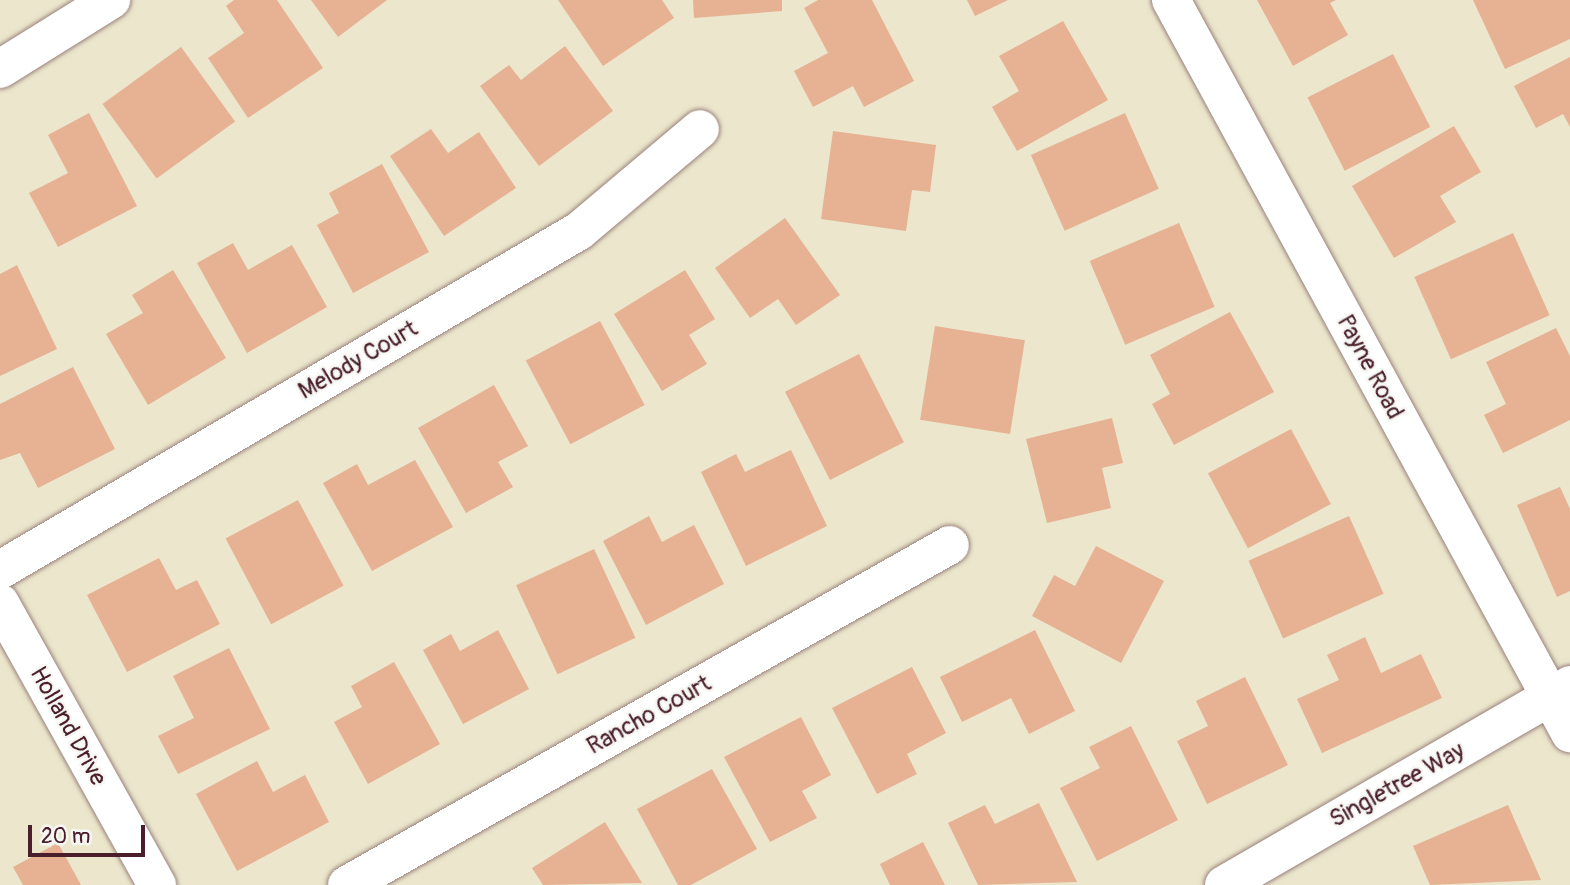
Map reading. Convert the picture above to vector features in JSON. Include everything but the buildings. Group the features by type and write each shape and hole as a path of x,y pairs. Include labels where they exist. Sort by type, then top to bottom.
{"street":[{"path":"0,69 110,0"},
{"name":"Payne Road","path":"1171,0 1560,692 1570,733"},
{"name":"Melody Court","path":"0,570 579,231 700,129"},
{"name":"Rancho Court","path":"347,885 950,545"},
{"name":"Holland Drive","path":"0,603 157,885"},
{"name":"Singletree Way","path":"1224,885 1560,692"}]}
